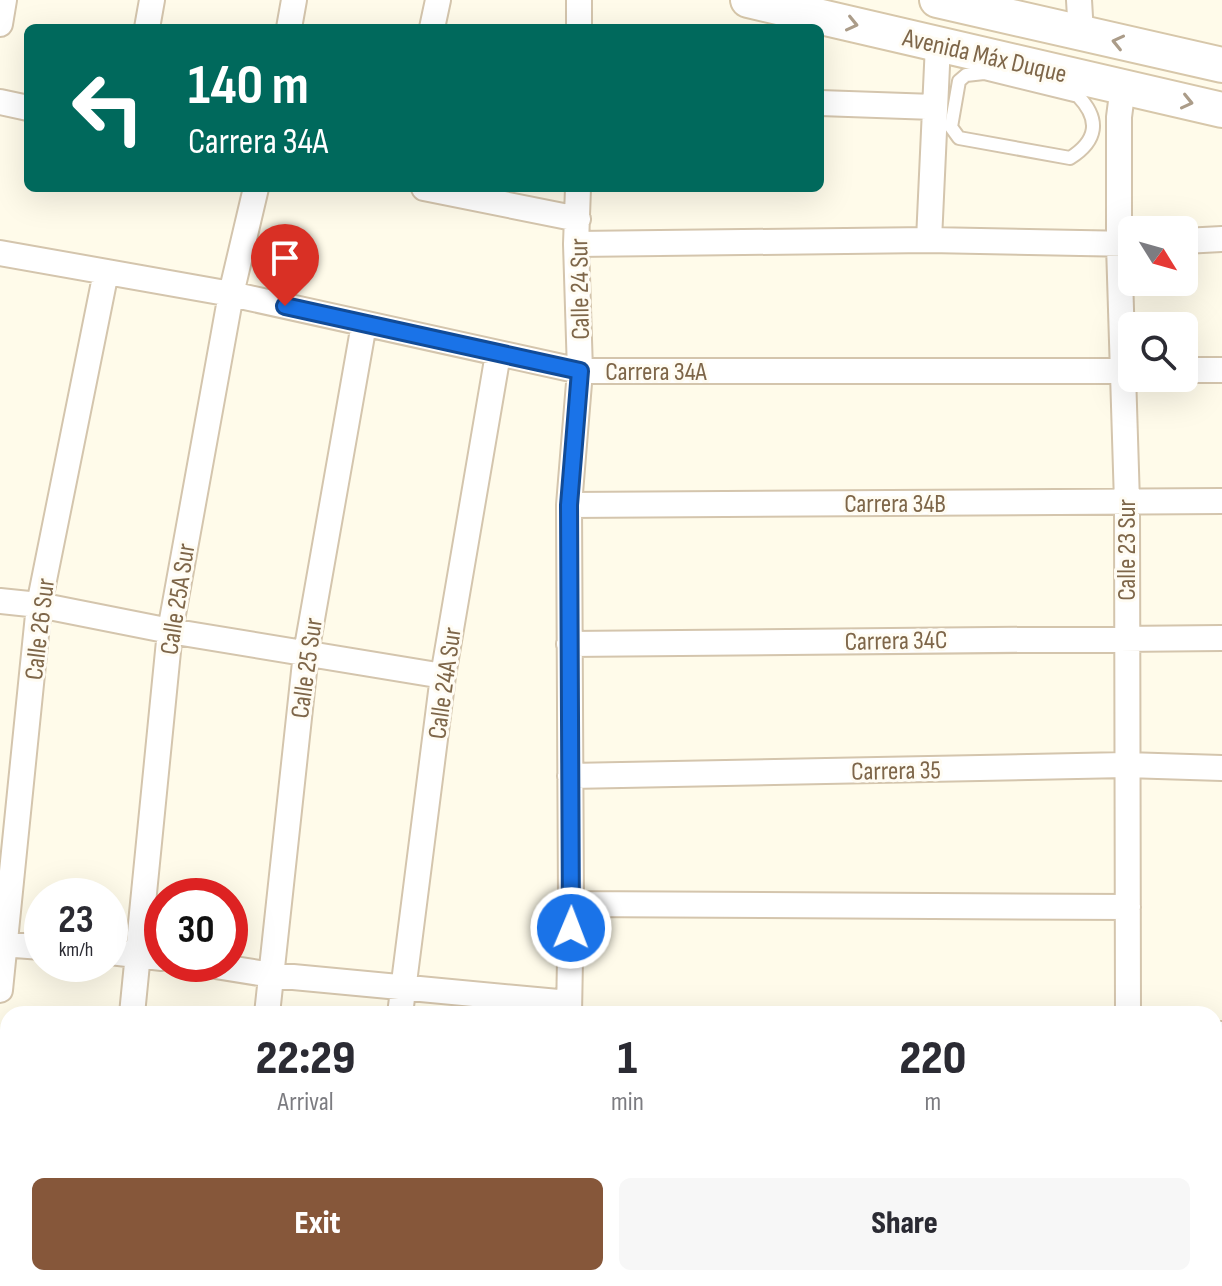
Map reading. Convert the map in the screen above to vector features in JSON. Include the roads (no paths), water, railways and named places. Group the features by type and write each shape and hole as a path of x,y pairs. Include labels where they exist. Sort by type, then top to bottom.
{"main road":[{"name":"Avenida Máx Duque","path":"748,0 1222,110"},
{"name":"Avenida Máx Duque","path":"937,0 1222,65"}],"street":[{"path":"0,24 4,0"},
{"path":"148,24 152,0"},
{"path":"290,24 294,0"},
{"path":"433,24 438,0"},
{"path":"579,0 579,24"},
{"path":"1079,0 1081,34"},
{"path":"929,240 943,106 938,44"},
{"name":"Calle 23 Sur","path":"1123,86 1119,117 1124,216"},
{"path":"0,102 24,107"},
{"path":"824,103 943,106"},
{"name":"Calle 25A Sur","path":"156,878 170,631 231,294 255,192"},
{"path":"444,192 578,219"},
{"name":"Calle 24 Sur","path":"569,1006 569,505 580,371 576,244 578,192"},
{"path":"1198,240 1222,239"},
{"path":"576,244 929,240 1118,244"},
{"name":"Carrera 34A","path":"0,253 231,294 580,371 1118,371"},
{"name":"Calle 26 Sur","path":"0,990 39,605 106,272"},
{"name":"Calle 25 Sur","path":"268,1006 306,653 364,324"},
{"name":"Calle 24A Sur","path":"401,1006 443,676 498,354"},
{"path":"1198,370 1222,370"},
{"name":"Calle 23 Sur","path":"1126,392 1128,1006"},
{"name":"Carrera 34B","path":"569,505 1222,501"},
{"path":"0,601 39,605 170,631 443,676"},
{"name":"Carrera 34C","path":"569,644 1222,638"},
{"name":"Carrera 35","path":"570,776 1126,765 1222,768"},
{"path":"571,904 1128,907"},
{"path":"3,944 24,946"},
{"path":"248,971 403,986 554,1006"},
{"name":"Calle 25A Sur","path":"135,1006 144,977"}],"lane":[{"path":"984,73 1078,96 1093,117 1093,134 1084,150 1070,158 959,138 943,106 966,75 984,73"}]}
